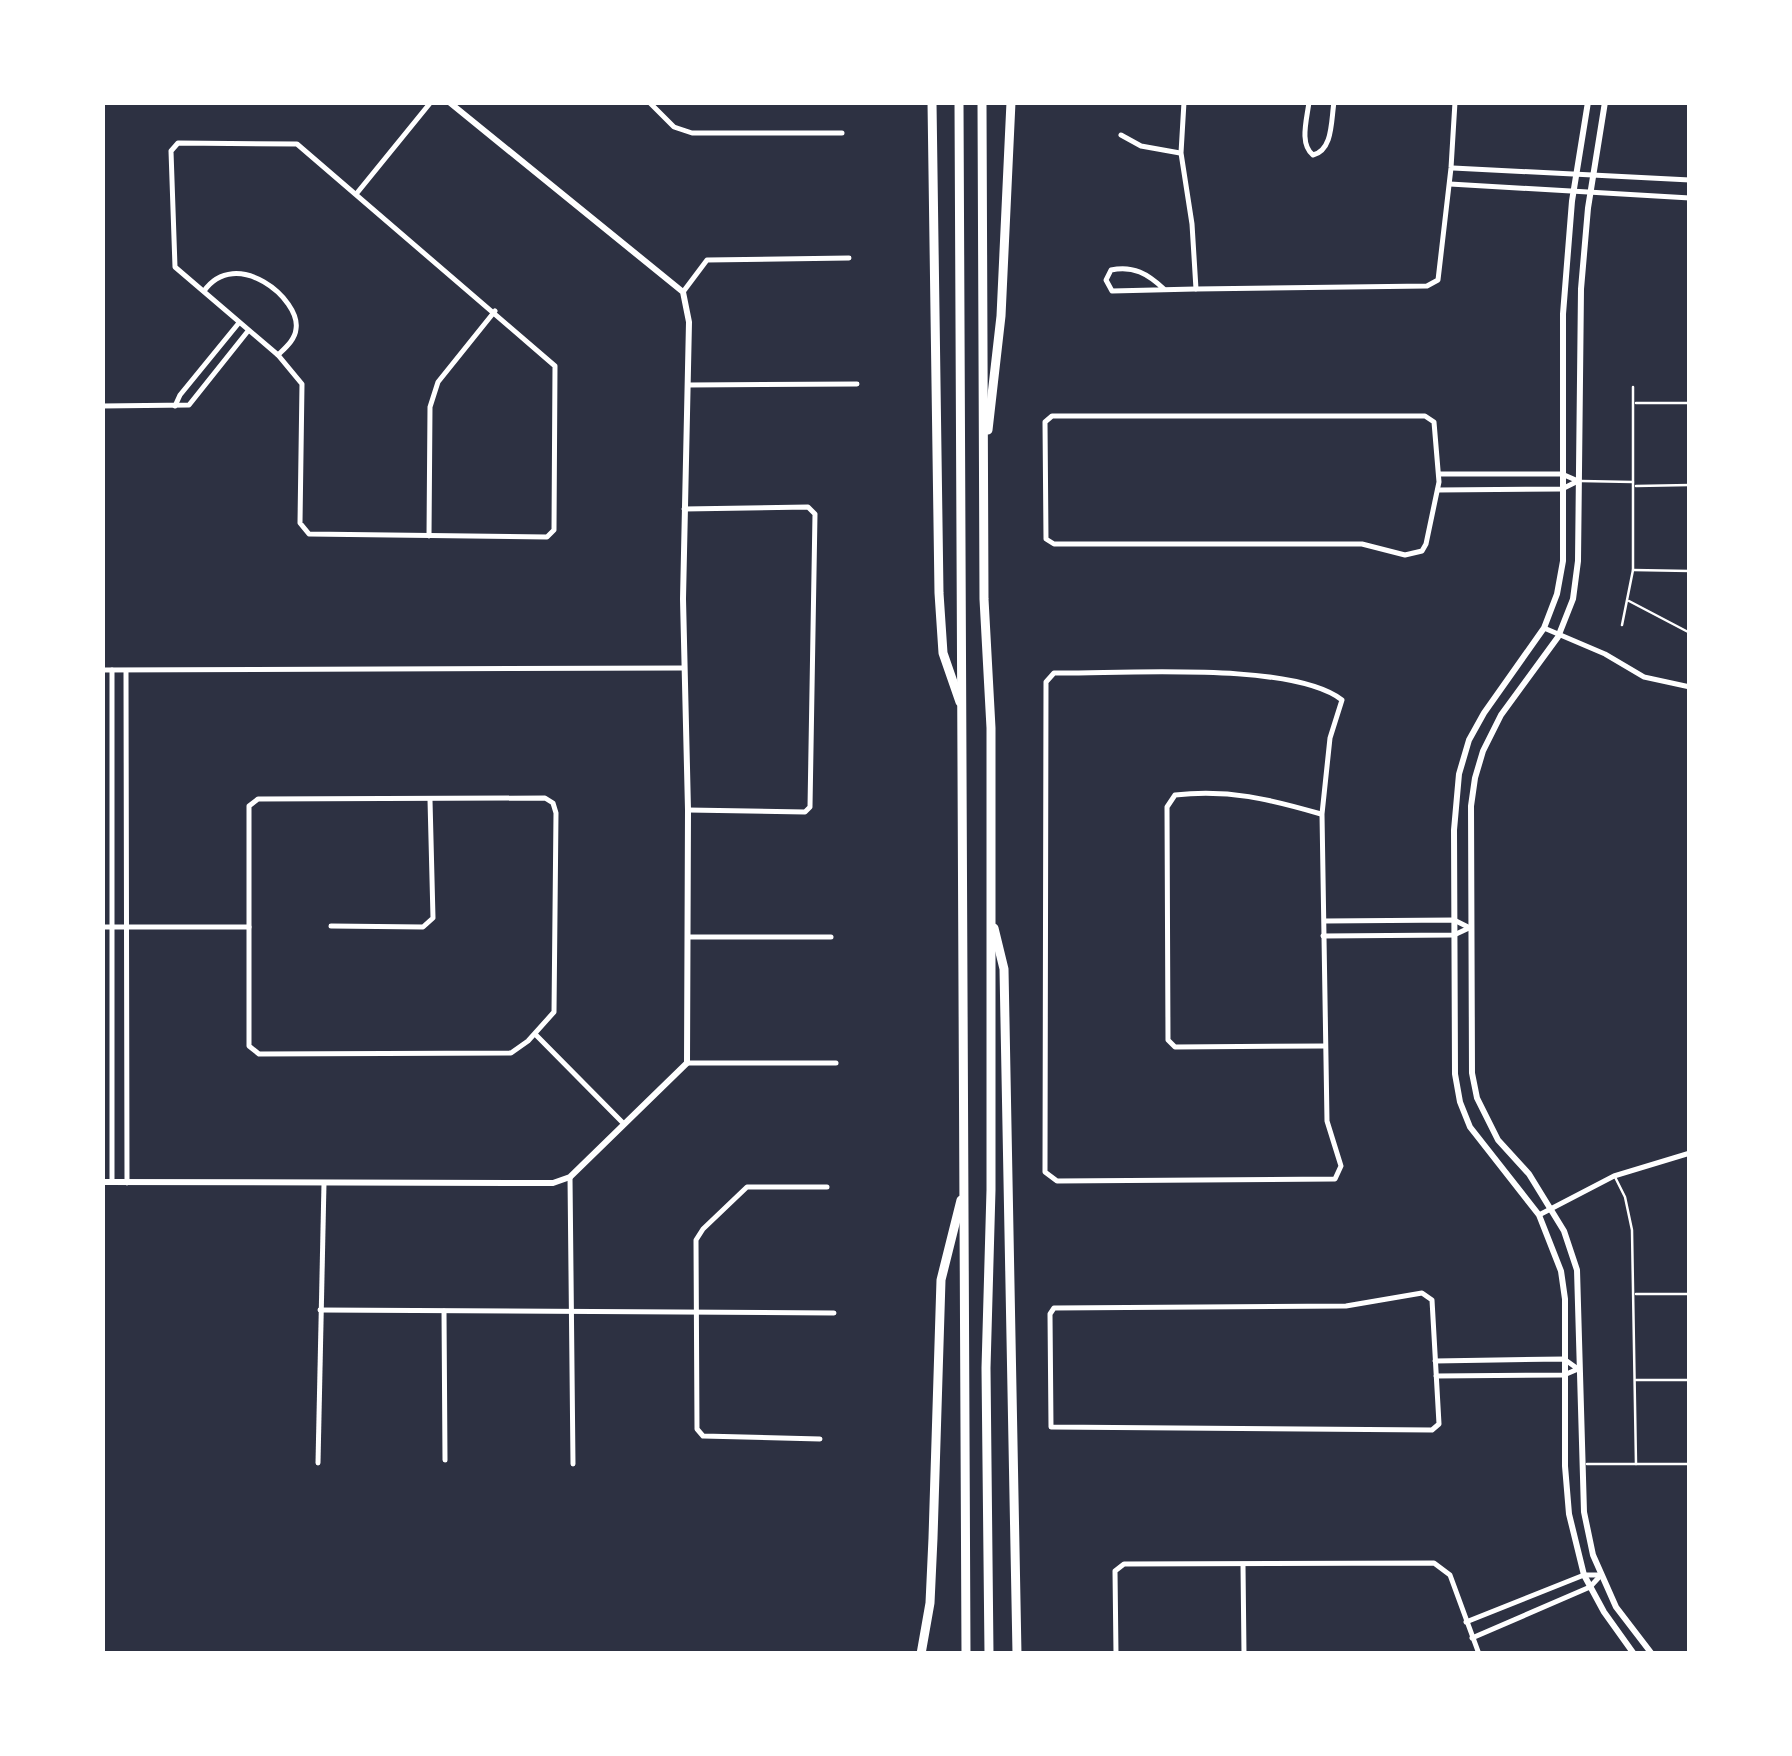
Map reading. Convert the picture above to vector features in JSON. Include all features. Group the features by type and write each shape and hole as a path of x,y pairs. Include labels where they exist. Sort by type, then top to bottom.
{"highway":[{"path":"932,102 938,594 943,654 962,706"},
{"path":"959,102 966,1654"},
{"path":"982,102 984,599 991,728 986,1368 989,1654"},
{"path":"983,472 1001,316 1012,102"},
{"path":"991,915 1004,969 1017,1654"},
{"path":"921,1654 930,1602 934,1538 941,1280 964,1188"}],"street":[{"path":"357,193 431,102"},
{"path":"450,102 683,292 689,322 684,509 687,1063"},
{"path":"649,102 674,126 692,133 842,132"},
{"path":"1184,102 1181,153 1192,224 1196,288"},
{"path":"1310,102 1305,140 1313,156 1326,148 1334,102"},
{"path":"1164,289 1149,275 1124,267 1111,270 1106,280 1112,291 1427,286 1438,280 1452,168 1455,102"},
{"path":"1588,102 1574,191 1563,314 1563,561 1558,594 1544,628 1484,714 1469,740 1459,774 1454,1046 1460,1102 1470,1126 1486,1152 1539,1215 1562,1271 1569,1514 1590,1588 1634,1654"},
{"path":"1605,102 1581,288 1578,561 1573,599 1558,637 1501,715 1484,751 1471,806 1472,1072 1476,1098 1498,1140 1529,1174 1552,1208 1577,1270 1584,1512 1601,1575 1616,1608 1652,1654"},
{"path":"1122,135 1141,146 1181,153"},
{"path":"178,143 296,144 357,193 555,366 554,530 547,537 309,534 300,523 302,384 278,356 176,266 171,151 178,143"},
{"path":"1452,168 1690,180"},
{"path":"1450,184 1690,198"},
{"path":"683,292 707,260 849,258"},
{"path":"203,292 221,274 234,272 249,274 266,284 288,305 296,322 296,332 278,356"},
{"path":"429,536 430,407 438,382 494,311"},
{"path":"175,406 180,394 238,324"},
{"path":"102,406 189,404 248,331"},
{"path":"688,386 857,384"},
{"path":"1052,416 1425,416 1434,422 1438,490 1426,544 1414,554 1362,544 1054,544 1046,538 1045,422 1052,416"},
{"path":"1439,474 1562,474 1578,481"},
{"path":"1438,490 1562,489 1578,481"},
{"path":"684,509 808,507 815,514 810,807 805,812 688,810"},
{"path":"1544,628 1606,654 1644,677 1690,687"},
{"path":"102,670 684,668"},
{"path":"112,670 112,1182"},
{"path":"126,670 127,1182"},
{"path":"1054,674 1263,674 1328,689 1342,700 1330,738 1322,814 1327,1121 1341,1166 1335,1179 1057,1181 1046,1172 1046,682 1054,674"},
{"path":"1322,814 1246,794 1213,791 1175,796 1166,807 1168,1040 1175,1047 1325,1046"},
{"path":"544,798 553,803 554,1012 511,1054 259,1054 249,1046 250,927 250,806 258,799 544,798"},
{"path":"331,926 424,928 433,918 430,800"},
{"path":"1324,921 1454,920 1470,928"},
{"path":"102,927 250,927"},
{"path":"1324,936 1454,935 1470,928"},
{"path":"688,937 830,937"},
{"path":"535,1034 623,1123"},
{"path":"102,1182 554,1183 570,1176 687,1063 836,1062"},
{"path":"1539,1215 1614,1176 1690,1153"},
{"path":"570,1176 573,1464"},
{"path":"318,1463 324,1183"},
{"path":"820,1438 703,1436 697,1429 696,1240 747,1188 826,1187"},
{"path":"1422,1294 1432,1300 1435,1360 1439,1424 1432,1430 1051,1427 1050,1314 1054,1308 1346,1306 1422,1294"},
{"path":"320,1310 834,1313"},
{"path":"444,1311 445,1460"},
{"path":"1435,1360 1564,1359 1578,1369"},
{"path":"1436,1376 1564,1375 1578,1369"},
{"path":"1116,1654 1115,1571 1124,1564 1434,1562 1450,1575 1480,1654"},
{"path":"1242,1565 1244,1654"},
{"path":"1466,1622 1584,1575 1601,1575"},
{"path":"1472,1638 1590,1588 1601,1575"}],"lane":[{"path":"1622,625 1632,570 1633,387"},
{"path":"1633,403 1690,403"},
{"path":"1578,481 1690,485"},
{"path":"1632,570 1690,571"},
{"path":"1629,601 1690,633"},
{"path":"1614,1176 1632,1230 1636,1464"},
{"path":"1634,1294 1690,1294"},
{"path":"1635,1380 1690,1380"},
{"path":"1580,1464 1690,1464"}]}
